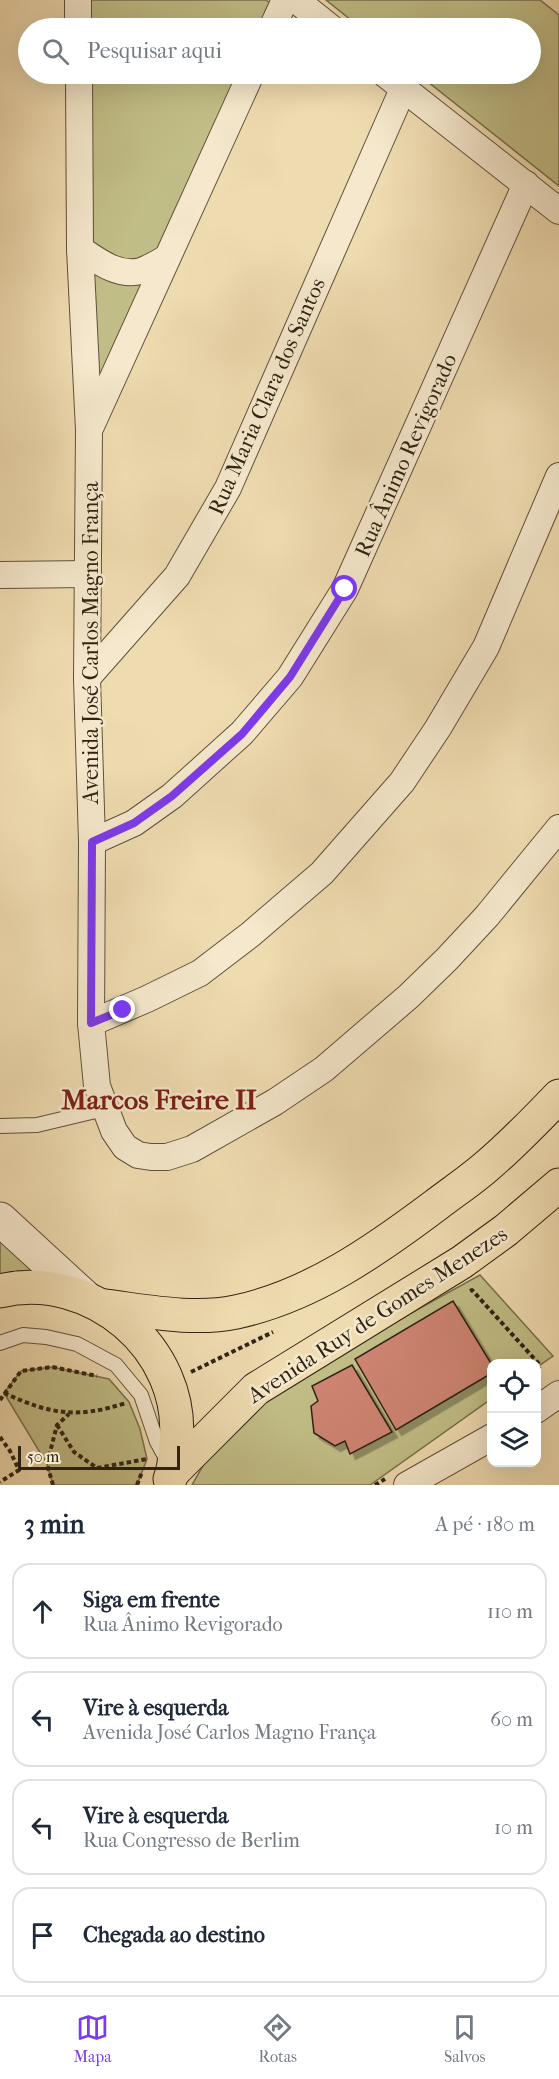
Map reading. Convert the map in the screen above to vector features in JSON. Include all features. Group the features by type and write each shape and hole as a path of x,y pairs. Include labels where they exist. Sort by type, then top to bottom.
{"main road":[{"path":"0,1292 15,1288 50,1288 94,1301 155,1312 201,1315 235,1312 270,1302 317,1283 358,1260 400,1232 487,1166 559,1096"},
{"name":"Avenida Ruy de Gomes Menezes","path":"162,1472 256,1389 462,1262 506,1230 559,1185"},
{"path":"94,1301 138,1335 157,1358 172,1393 177,1430 162,1472"}],"street":[{"path":"78,0 78,18"},
{"path":"277,18 285,0"},
{"path":"296,0 318,18"},
{"name":"Avenida José Carlos Magno França","path":"79,84 80,249 89,430 87,678 92,842 91,1023 97,1086 114,1131 125,1147 138,1155 151,1157 166,1157 192,1149 275,1102 324,1069 424,981 487,916 559,828"},
{"path":"89,430 246,84"},
{"name":"Rua Maria Clara dos Santos","path":"87,678 177,576 228,488 393,84"},
{"path":"398,84 559,211"},
{"name":"Rua Ânimo Revigorado","path":"92,842 134,823 172,796 242,734 290,677 345,589 526,184"},
{"path":"80,249 105,266 124,272 141,271 167,258"},
{"path":"91,1023 200,973 243,940 322,873 402,782 438,728 486,647 559,476"},
{"path":"0,575 88,574"},
{"path":"0,1219 94,1301"},
{"path":"541,1407 559,1394"},
{"path":"407,1485 487,1440"}],"lane":[{"path":"0,1126 37,1125 104,1109"},
{"path":"0,1343 23,1335 46,1336 77,1344 116,1365 141,1395 157,1442 162,1472"}],"path":[{"path":"462,1295 472,1290 535,1359"},
{"path":"0,1400 21,1371 52,1367 98,1377"},
{"path":"4,1393 33,1406 69,1414 100,1411 129,1402 122,1394"},
{"path":"53,1485 47,1464 57,1425 69,1414"},
{"path":"57,1425 74,1452 97,1468 162,1472"},
{"path":"0,1437 10,1450 19,1470 0,1482"}],"shaded area":[{"path":"81,0 266,0 280,11 276,18 82,18"},
{"path":"326,0 540,0 559,15 559,186 431,84 541,84 541,18 348,18"},
{"path":"83,84 245,84 163,252 125,262 88,246"},
{"path":"88,259 149,272 96,400"},
{"path":"0,1241 49,1282 0,1284"},
{"path":"480,1275 553,1356 541,1364 541,1359 487,1359 487,1402 370,1485 192,1485 204,1464 232,1430 295,1377"},
{"path":"52,1367 109,1379 129,1402 140,1429 147,1459 137,1485 53,1485 47,1464 4,1393 21,1371"}],"building":[{"path":"453,1301 488,1359 487,1376 396,1430 355,1359"},
{"path":"352,1365 392,1432 350,1454 345,1441 335,1446 314,1433 311,1406 318,1401 312,1386"}],"district":[{"name":"Marcos Freire II","path":"159,1099"}],"route":[{"path":"123,1010 91,1023 92,842 134,823 172,796 242,734 290,677 345,589"}]}
